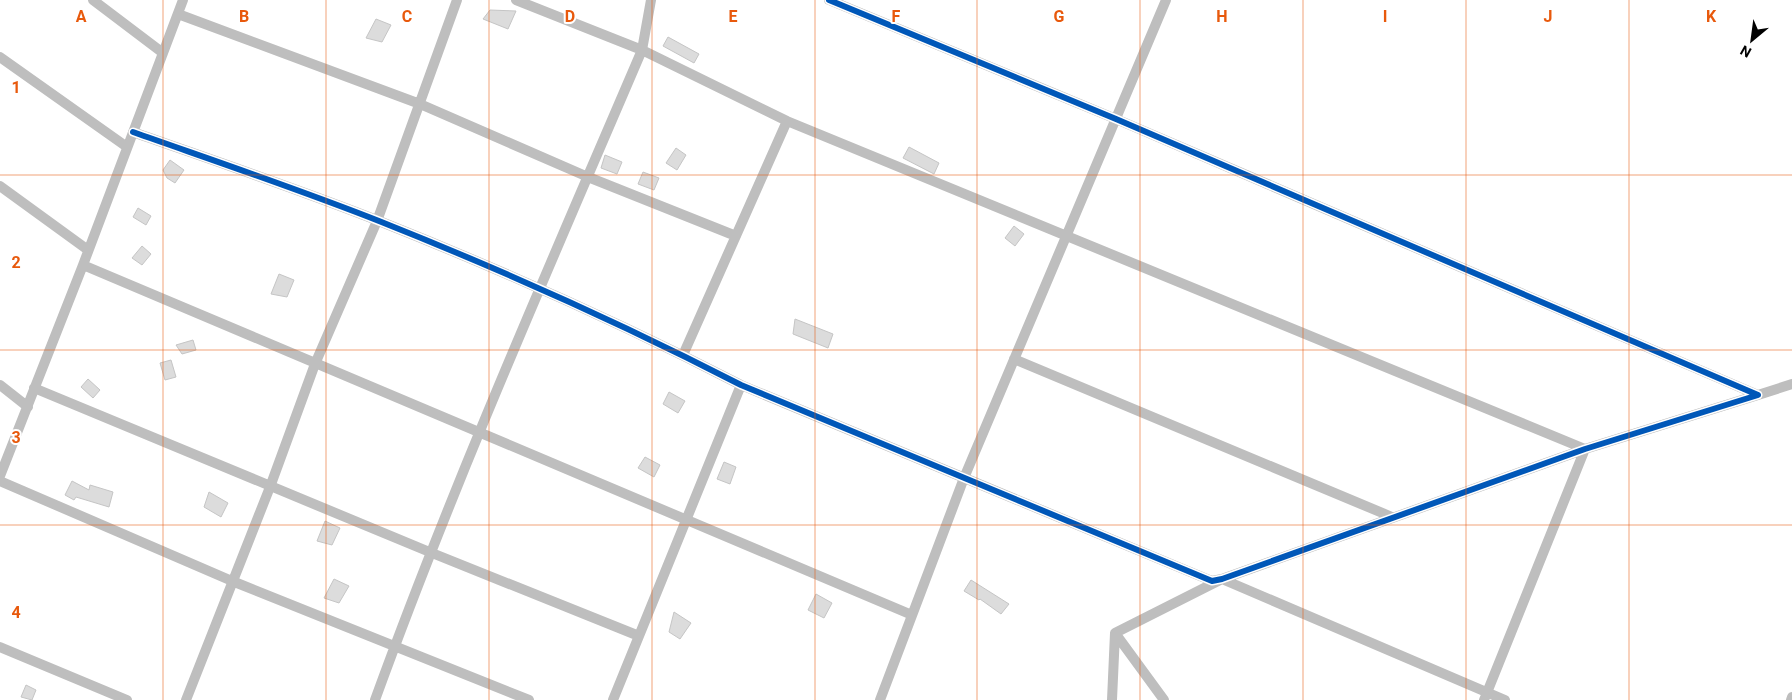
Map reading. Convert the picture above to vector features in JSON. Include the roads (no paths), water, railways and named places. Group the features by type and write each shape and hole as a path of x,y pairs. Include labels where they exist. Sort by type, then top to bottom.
{"street":[{"path":"93,0 163,53"},
{"path":"0,476 83,265 183,0"},
{"path":"186,700 270,487 315,364 378,221 457,0"},
{"path":"516,0 642,50 787,121 1585,449"},
{"path":"375,700 394,646 480,431 642,50 651,0"},
{"path":"829,0 1116,119 1758,395"},
{"path":"880,700 964,478 1166,0"},
{"path":"178,14 420,104 588,177 736,236"},
{"path":"0,57 127,147"},
{"path":"683,355 787,121"},
{"path":"133,132 378,221 540,288 683,355 741,385 1212,581 1222,579 1486,696 1505,700"},
{"path":"0,186 88,250"},
{"path":"83,265 912,615"},
{"path":"1014,359 1392,517"},
{"path":"1115,633 1222,579 1585,449 1792,384"},
{"path":"0,385 28,406"},
{"path":"613,700 741,385"},
{"path":"34,388 270,487 639,636"},
{"path":"1486,696 1585,449"},
{"path":"0,481 232,581 529,700"},
{"path":"1112,700 1115,633"},
{"path":"1115,633 1164,700"},
{"path":"0,647 127,700"}]}
